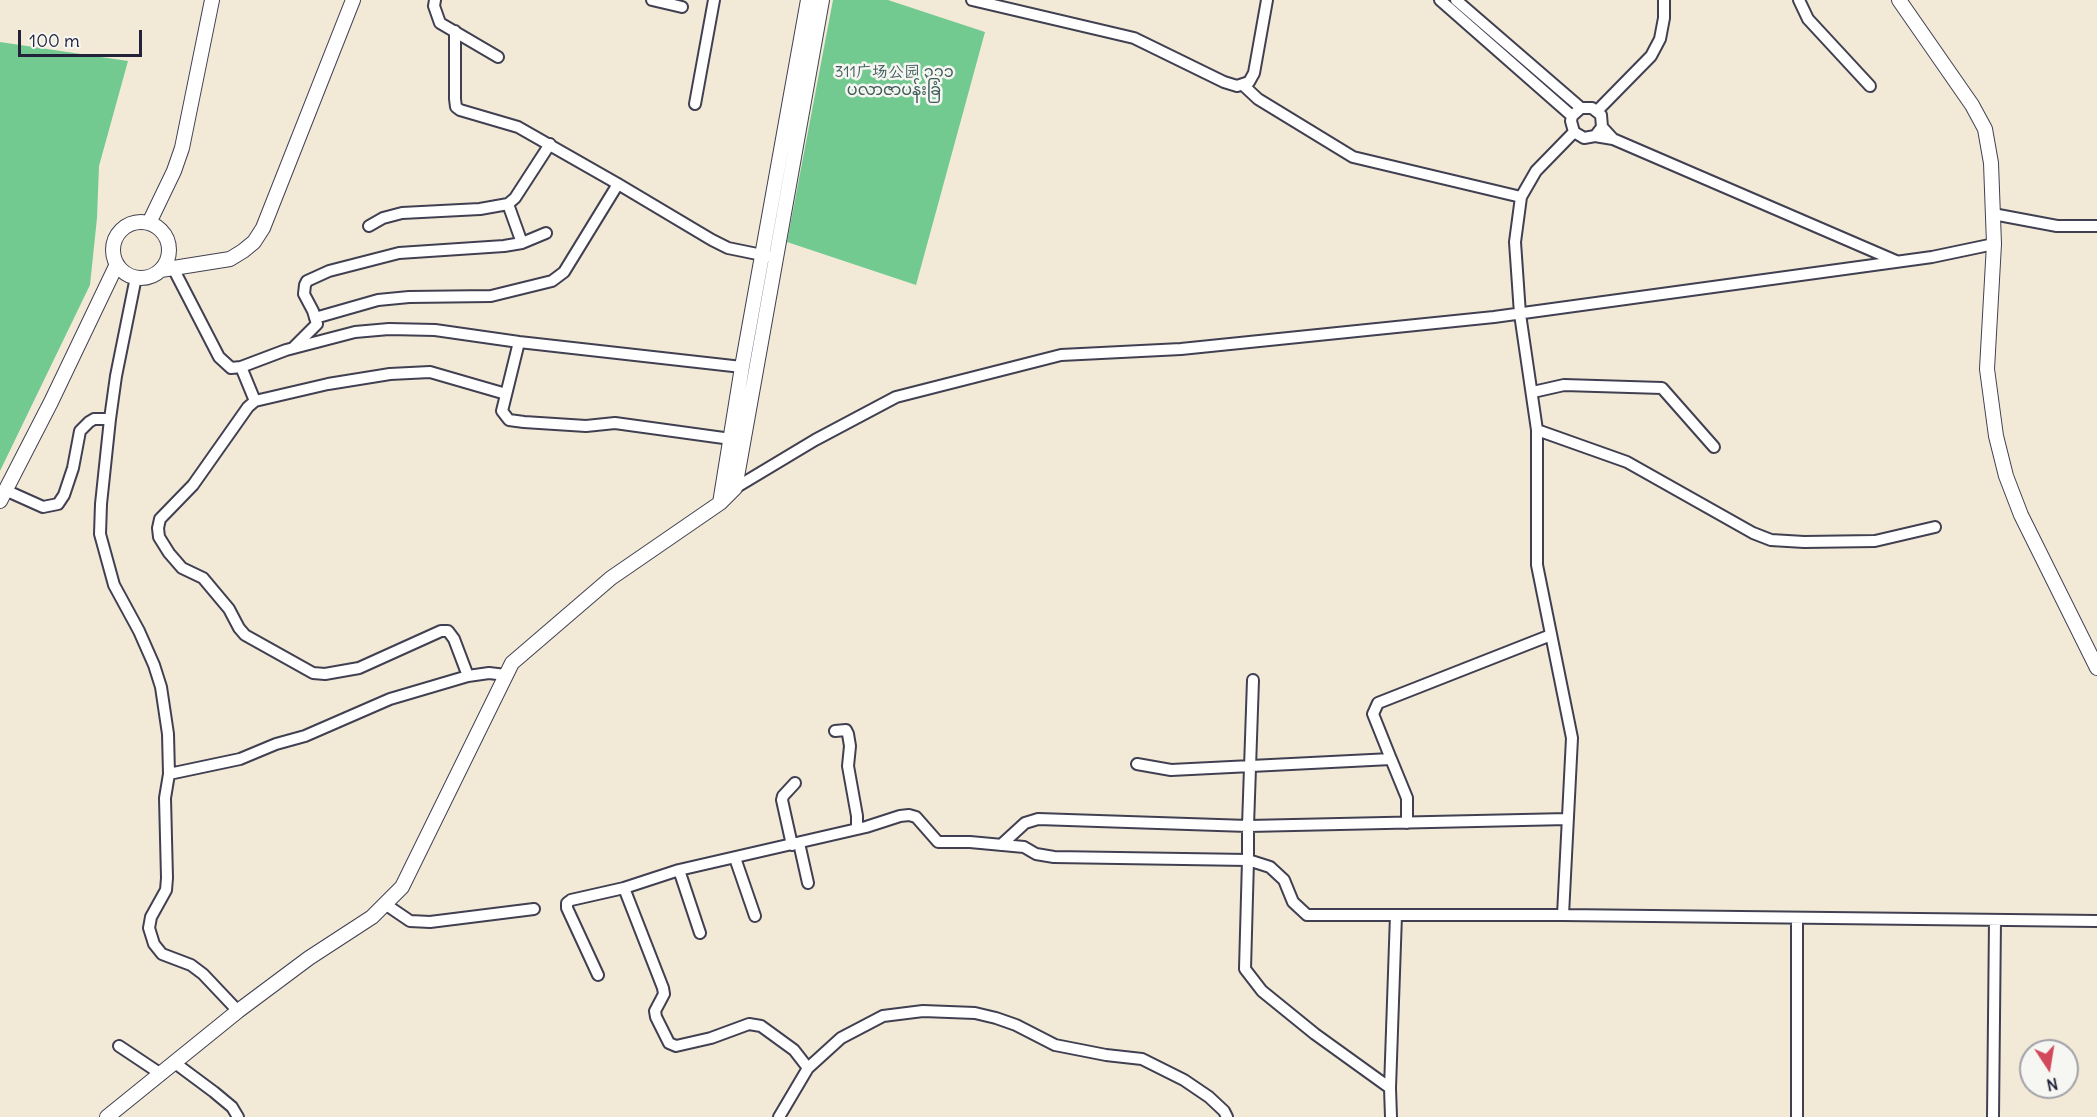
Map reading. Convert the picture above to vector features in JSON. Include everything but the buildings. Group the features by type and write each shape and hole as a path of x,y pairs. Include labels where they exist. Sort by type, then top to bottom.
{"main road":[{"path":"149,223 174,171 182,147 212,0"},
{"path":"167,269 168,240 162,230 149,223 135,222 120,231 113,248 117,264 125,273 136,277 148,277 167,269 230,259 254,242 263,228 353,0"},
{"path":"720,503 742,366 808,0"},
{"path":"111,1116 238,1011 309,958 372,917 402,887 512,663 611,578 720,503 735,488 822,0"},
{"path":"1899,0 1980,117 1988,141 1994,244 1987,369 2000,456 2030,533 2097,668"},
{"path":"793,84 807,86"},
{"path":"777,169 792,172"},
{"path":"2,495 51,402 117,264"}],"street":[{"path":"435,0 434,6 438,21 498,57"},
{"path":"652,0 682,8"},
{"path":"695,104 714,0"},
{"path":"972,0 1134,38 1233,86 1249,82 1254,73 1267,0"},
{"path":"1030,12 1033,0"},
{"path":"1440,0 1505,50 1576,112"},
{"path":"1456,0 1505,50"},
{"path":"1597,111 1651,56 1660,39 1664,0"},
{"path":"1799,0 1808,19 1870,86"},
{"path":"455,31 456,107 460,110 518,127 728,248 776,258"},
{"path":"1243,85 1258,99 1353,157 1521,196"},
{"path":"1576,112 1592,108 1597,111 1601,115 1598,131"},
{"path":"1576,112 1571,127 1574,132 1584,138 1598,131"},
{"path":"1598,131 1897,261"},
{"path":"1563,915 1572,738 1537,565 1537,430 1520,314 1515,242 1521,196 1536,171 1574,132"},
{"path":"369,226 383,218 402,213 480,209 508,204 515,198 550,144"},
{"path":"315,318 378,300 409,297 491,296 552,281 564,272 618,184"},
{"path":"508,204 522,243"},
{"path":"1993,214 2056,226 2097,226"},
{"path":"291,349 317,324 303,289 308,281 330,271 399,253 494,247 522,243 546,233"},
{"path":"735,488 815,440 896,397 1061,355 1181,349 1520,314 1932,257 1994,244"},
{"path":"167,269 219,357 231,368 241,367 291,349 355,332 388,329 435,330 519,342 742,366"},
{"path":"136,277 116,376 101,504 100,534 114,585 154,665 161,687 168,734 169,774 165,798 166,890 151,917 149,928 154,944 162,954 191,965 203,974 238,1011"},
{"path":"519,342 502,411 509,420 524,423 586,426 615,423 731,439"},
{"path":"241,367 255,401"},
{"path":"468,676 454,639 448,631 441,631 359,668 325,674 313,673 245,635 229,609 203,578 197,573 182,568 169,553 159,537 158,528 160,519 193,485 248,407 255,401 328,384 390,374 430,372 506,394"},
{"path":"1533,392 1564,386 1662,388 1714,447"},
{"path":"2,495 43,507 58,504 64,495 73,468 80,431 94,419 110,419"},
{"path":"1537,430 1627,462 1753,533 1771,540 1875,541 1935,527"},
{"path":"1407,824 1407,798 1373,714 1378,703 1551,635"},
{"path":"169,774 240,759 276,744 305,736 390,699 468,676 489,673 506,675"},
{"path":"1253,680 1245,969 1262,991 1315,1034 1390,1088"},
{"path":"835,731 846,730 848,734 850,746 848,766 857,816 857,830"},
{"path":"1137,764 1172,770 1391,759"},
{"path":"795,783 782,800 808,883"},
{"path":"598,975 567,908 567,903 571,900 607,890 624,888 679,870 857,830 909,815 916,817 938,842 970,842 1024,847 1036,854 1054,857 1248,860 1270,867 1284,880 1293,902 1307,915 1563,915 2097,921"},
{"path":"1001,845 1025,823 1038,819 1248,825 1407,824 1568,819"},
{"path":"735,858 755,916"},
{"path":"679,870 700,933"},
{"path":"624,888 663,988 664,994 655,1011 669,1043 676,1046 711,1038 749,1024 761,1026 794,1050 808,1068"},
{"path":"385,904 410,921 430,922 534,909"},
{"path":"1391,1117 1396,915"},
{"path":"1797,918 1797,1117"},
{"path":"1993,1117 1995,920"},
{"path":"779,1117 808,1068 841,1038 883,1016 923,1011 975,1014 996,1018 1016,1025 1055,1045 1142,1059 1184,1080 1209,1097 1227,1117"},
{"path":"119,1046 161,1074"},
{"path":"176,1062 231,1107 238,1117"}],"green space":[{"name":"311广场公园 ၃၁၁ ပလာဇာပန်းခြံ","path":"833,0 888,0 985,32 916,285 787,242"},
{"path":"0,42 128,61 99,166 97,218 90,285 0,471"}]}
